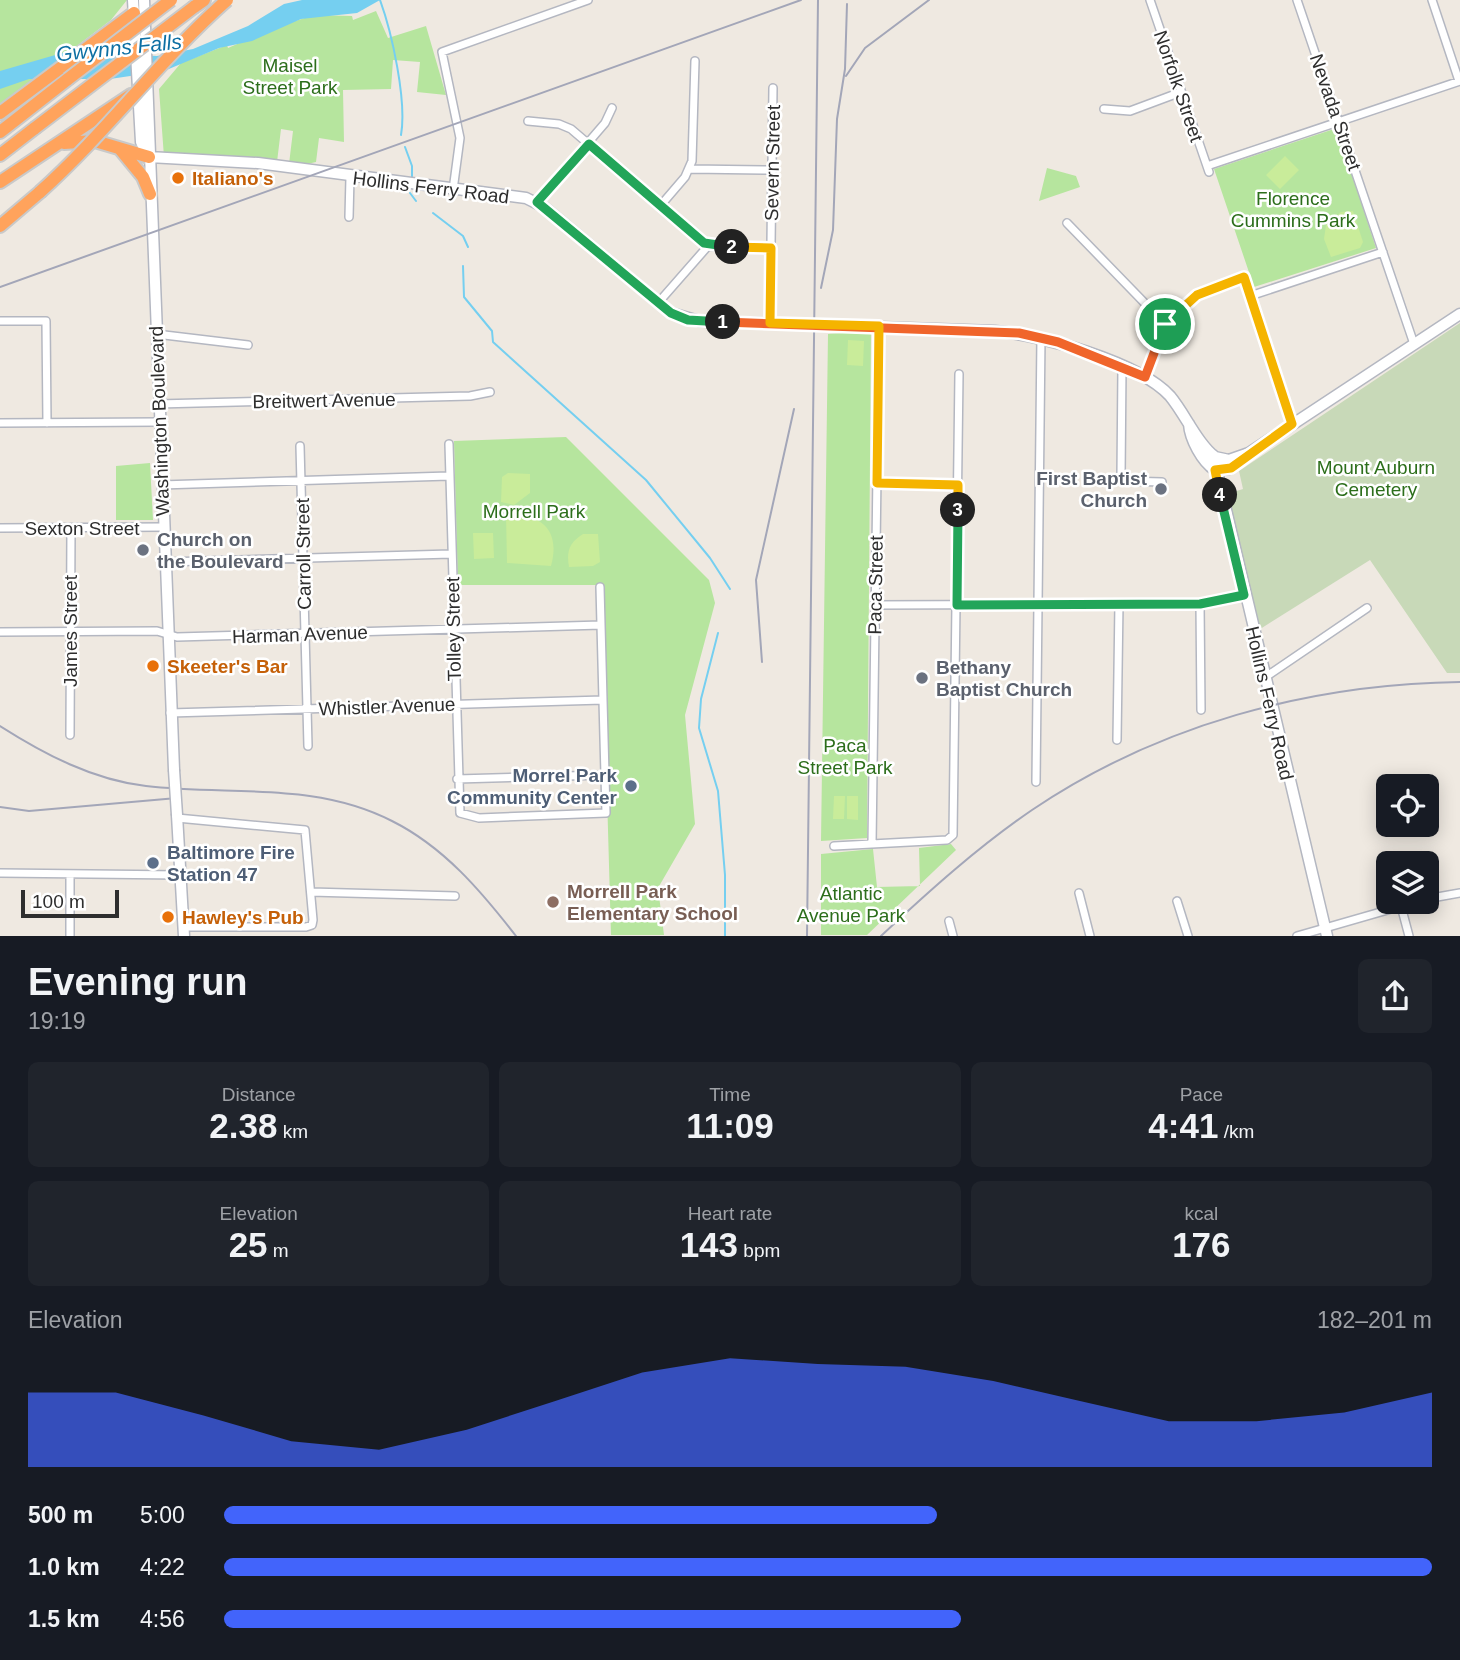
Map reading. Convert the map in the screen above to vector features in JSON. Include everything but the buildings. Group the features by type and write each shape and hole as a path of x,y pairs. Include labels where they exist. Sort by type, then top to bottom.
{"highway":[{"path":"0,132 172,0"},
{"path":"0,226 97,138 168,58 227,0"},
{"path":"0,155 199,4"},
{"path":"0,113 137,8"},
{"path":"0,182 142,85"},
{"path":"48,150 79,141 117,147 149,158"},
{"path":"117,147 136,166 150,194"}],"street":[{"name":"Washington Boulevard","path":"142,85 134,45 137,8 144,0"},
{"path":"453,190 461,147 442,52 589,0"},
{"name":"Norfolk Street","path":"1150,0 1208,169 1339,122"},
{"name":"Nevada Street","path":"1297,0 1414,344"},
{"path":"1339,122 1460,81 1432,0"},
{"name":"Washington Boulevard","path":"137,8 146,41 141,142 149,158 170,713 184,931"},
{"path":"661,205 690,169 693,152 695,61"},
{"name":"Severn Street","path":"770,323 773,88"},
{"path":"1104,109 1130,111 1181,92"},
{"path":"537,202 589,144 605,123 612,108"},
{"path":"528,121 566,126 708,246 771,248"},
{"name":"Hollins Ferry Road","path":"149,158 258,163 537,202 658,303 671,313 688,320 995,331 1041,337 1145,377 1169,395 1215,457 1215,470 1244,595 1326,932"},
{"path":"690,169 772,170"},
{"path":"349,217 350,177"},
{"path":"1067,223 1165,324"},
{"path":"658,303 708,246"},
{"path":"1250,296 1383,252"},
{"path":"1145,377 1165,324 1197,295 1244,277 1292,424"},
{"path":"1215,470 1231,468 1292,424 1460,314"},
{"path":"0,321 46,321 47,423"},
{"name":"Paca Street","path":"872,844 879,326"},
{"path":"156,334 248,345"},
{"path":"1036,782 1041,337"},
{"path":"1122,366 1122,479 1162,482"},
{"path":"834,846 952,838 959,374"},
{"name":"Breitwert Avenue","path":"158,404 470,396 490,392"},
{"path":"0,423 159,422"},
{"name":"Hollins Ferry Road","path":"1189,424 1190,433 1204,459 1215,470"},
{"name":"Tolley Street","path":"449,444 460,813 479,818 606,813 605,775"},
{"name":"Carroll Street","path":"300,446 308,746"},
{"path":"1215,457 1229,460 1249,453"},
{"path":"162,485 449,476"},
{"path":"877,483 958,485"},
{"name":"Sexton Street","path":"0,528 163,527"},
{"name":"James Street","path":"70,735 71,528"},
{"path":"164,562 452,554"},
{"path":"457,779 605,775 600,587"},
{"path":"875,605 1200,604 1244,595"},
{"path":"1118,740 1119,603"},
{"path":"1200,604 1201,710"},
{"path":"1264,678 1367,608"},
{"name":"Harman Avenue","path":"0,632 157,631 167,635 601,625"},
{"name":"Whistler Avenue","path":"170,713 603,700"},
{"path":"177,816 305,830 311,892 312,925 184,931"},
{"path":"0,873 180,875"},
{"path":"70,874 70,936"},
{"path":"311,892 454,896"},
{"path":"1079,893 1090,936"},
{"path":"1439,897 1460,893"},
{"path":"1177,901 1188,936"},
{"path":"1297,936 1326,932 1378,914"},
{"path":"1403,914 1409,936"},
{"path":"949,921 953,936"}],"green space":[{"path":"0,0 127,0 111,20 0,104"},
{"name":"Maisel Street Park","path":"376,11 388,38 426,26 446,95 417,92 420,62 393,60 391,89 343,90 344,142 319,138 316,162 289,164 293,131 281,129 277,162 234,156 164,157 159,89 181,63 227,45 228,48 244,41 245,37 314,15 352,16 353,20"},
{"name":"Florence Cummins Park","path":"1337,128 1376,248 1254,287 1214,169"},
{"path":"1285,156 1299,170 1280,189 1266,175"},
{"path":"1047,168 1076,176 1080,187 1039,201"},
{"path":"1353,211 1363,242 1360,248 1331,257 1324,239 1326,225 1341,212"},
{"name":"Mount Auburn Cemetery","path":"1460,323 1460,673 1447,673 1370,560 1257,631 1224,495 1243,489 1239,471"},
{"name":"Paca Street Park","path":"871,331 867,838 821,841 828,334"},
{"path":"848,340 864,341 863,366 847,365"},
{"name":"Morrell Park","path":"566,437 709,580 715,603 685,715 695,824 658,888 664,935 611,935 601,585 458,585 454,441"},
{"path":"150,463 153,520 116,520 116,466"},
{"path":"508,473 530,474 530,493 514,505 501,502 502,477"},
{"path":"506,514 529,517 545,526 553,543 551,566 507,563"},
{"path":"473,533 493,533 494,558 474,559"},
{"path":"583,534 598,534 600,562 593,566 569,567 570,548"},
{"path":"834,796 845,796 844,819 833,819"},
{"path":"847,796 858,796 858,820 847,819"},
{"name":"Atlantic Avenue Park","path":"951,844 956,850 920,884 919,848"},
{"name":"Atlantic Avenue Park","path":"873,849 877,887 918,886 867,935 821,935 821,854"}],"water":[{"name":"Gwynns Falls","path":"302,0 380,0 357,13 301,19 252,41 219,48 164,71 110,79 29,79 0,89 0,71 69,51 157,56 193,49 248,26 284,4"}],"waterway":[{"path":"380,0 397,67 402,104 401,135"},
{"path":"405,147 412,166 412,178"},
{"path":"410,193 416,201"},
{"path":"433,213 463,236 468,247"},
{"path":"463,266 464,297 492,331 493,342 646,480 710,558 730,589"},
{"path":"718,633 701,699 699,728 718,791 725,875 725,936"}],"railway":[{"path":"0,287 801,0"},
{"path":"807,936 818,0"},
{"path":"846,76 865,48 929,0"},
{"path":"821,288 833,230 837,119 845,69 847,4"},
{"path":"762,662 756,580 794,409"},
{"path":"881,936 954,870 1012,824 1080,780 1131,754 1237,715 1291,701 1347,691 1460,682"},
{"path":"0,726 70,764 126,783 177,789 302,795 362,808 411,832 445,857 475,887 516,936"},
{"path":"0,807 29,811 177,798"}],"place":[{"name":"Italiano's","path":"178,178"},
{"name":"First Baptist Church","path":"1161,489"},
{"name":"Church on the Boulevard","path":"143,550"},
{"name":"Skeeter's Bar","path":"153,666"},
{"name":"Bethany Baptist Church","path":"922,678"},
{"name":"Morrel Park Community Center","path":"631,786"},
{"name":"Baltimore Fire Station 47","path":"153,863"},
{"name":"Morrell Park Elementary School","path":"553,902"},
{"name":"Hawley's Pub","path":"168,917"}],"route":[{"path":"1165,324 1145,377 1058,342 1019,333 879,326 814,324 699,321 688,320 671,313 658,303 537,202 589,144 708,246 771,248 770,323 879,326 877,483 958,485 957,605 1200,604 1244,595 1215,470 1231,468 1292,424 1244,277 1207,289 1186,302 1165,324"}]}
